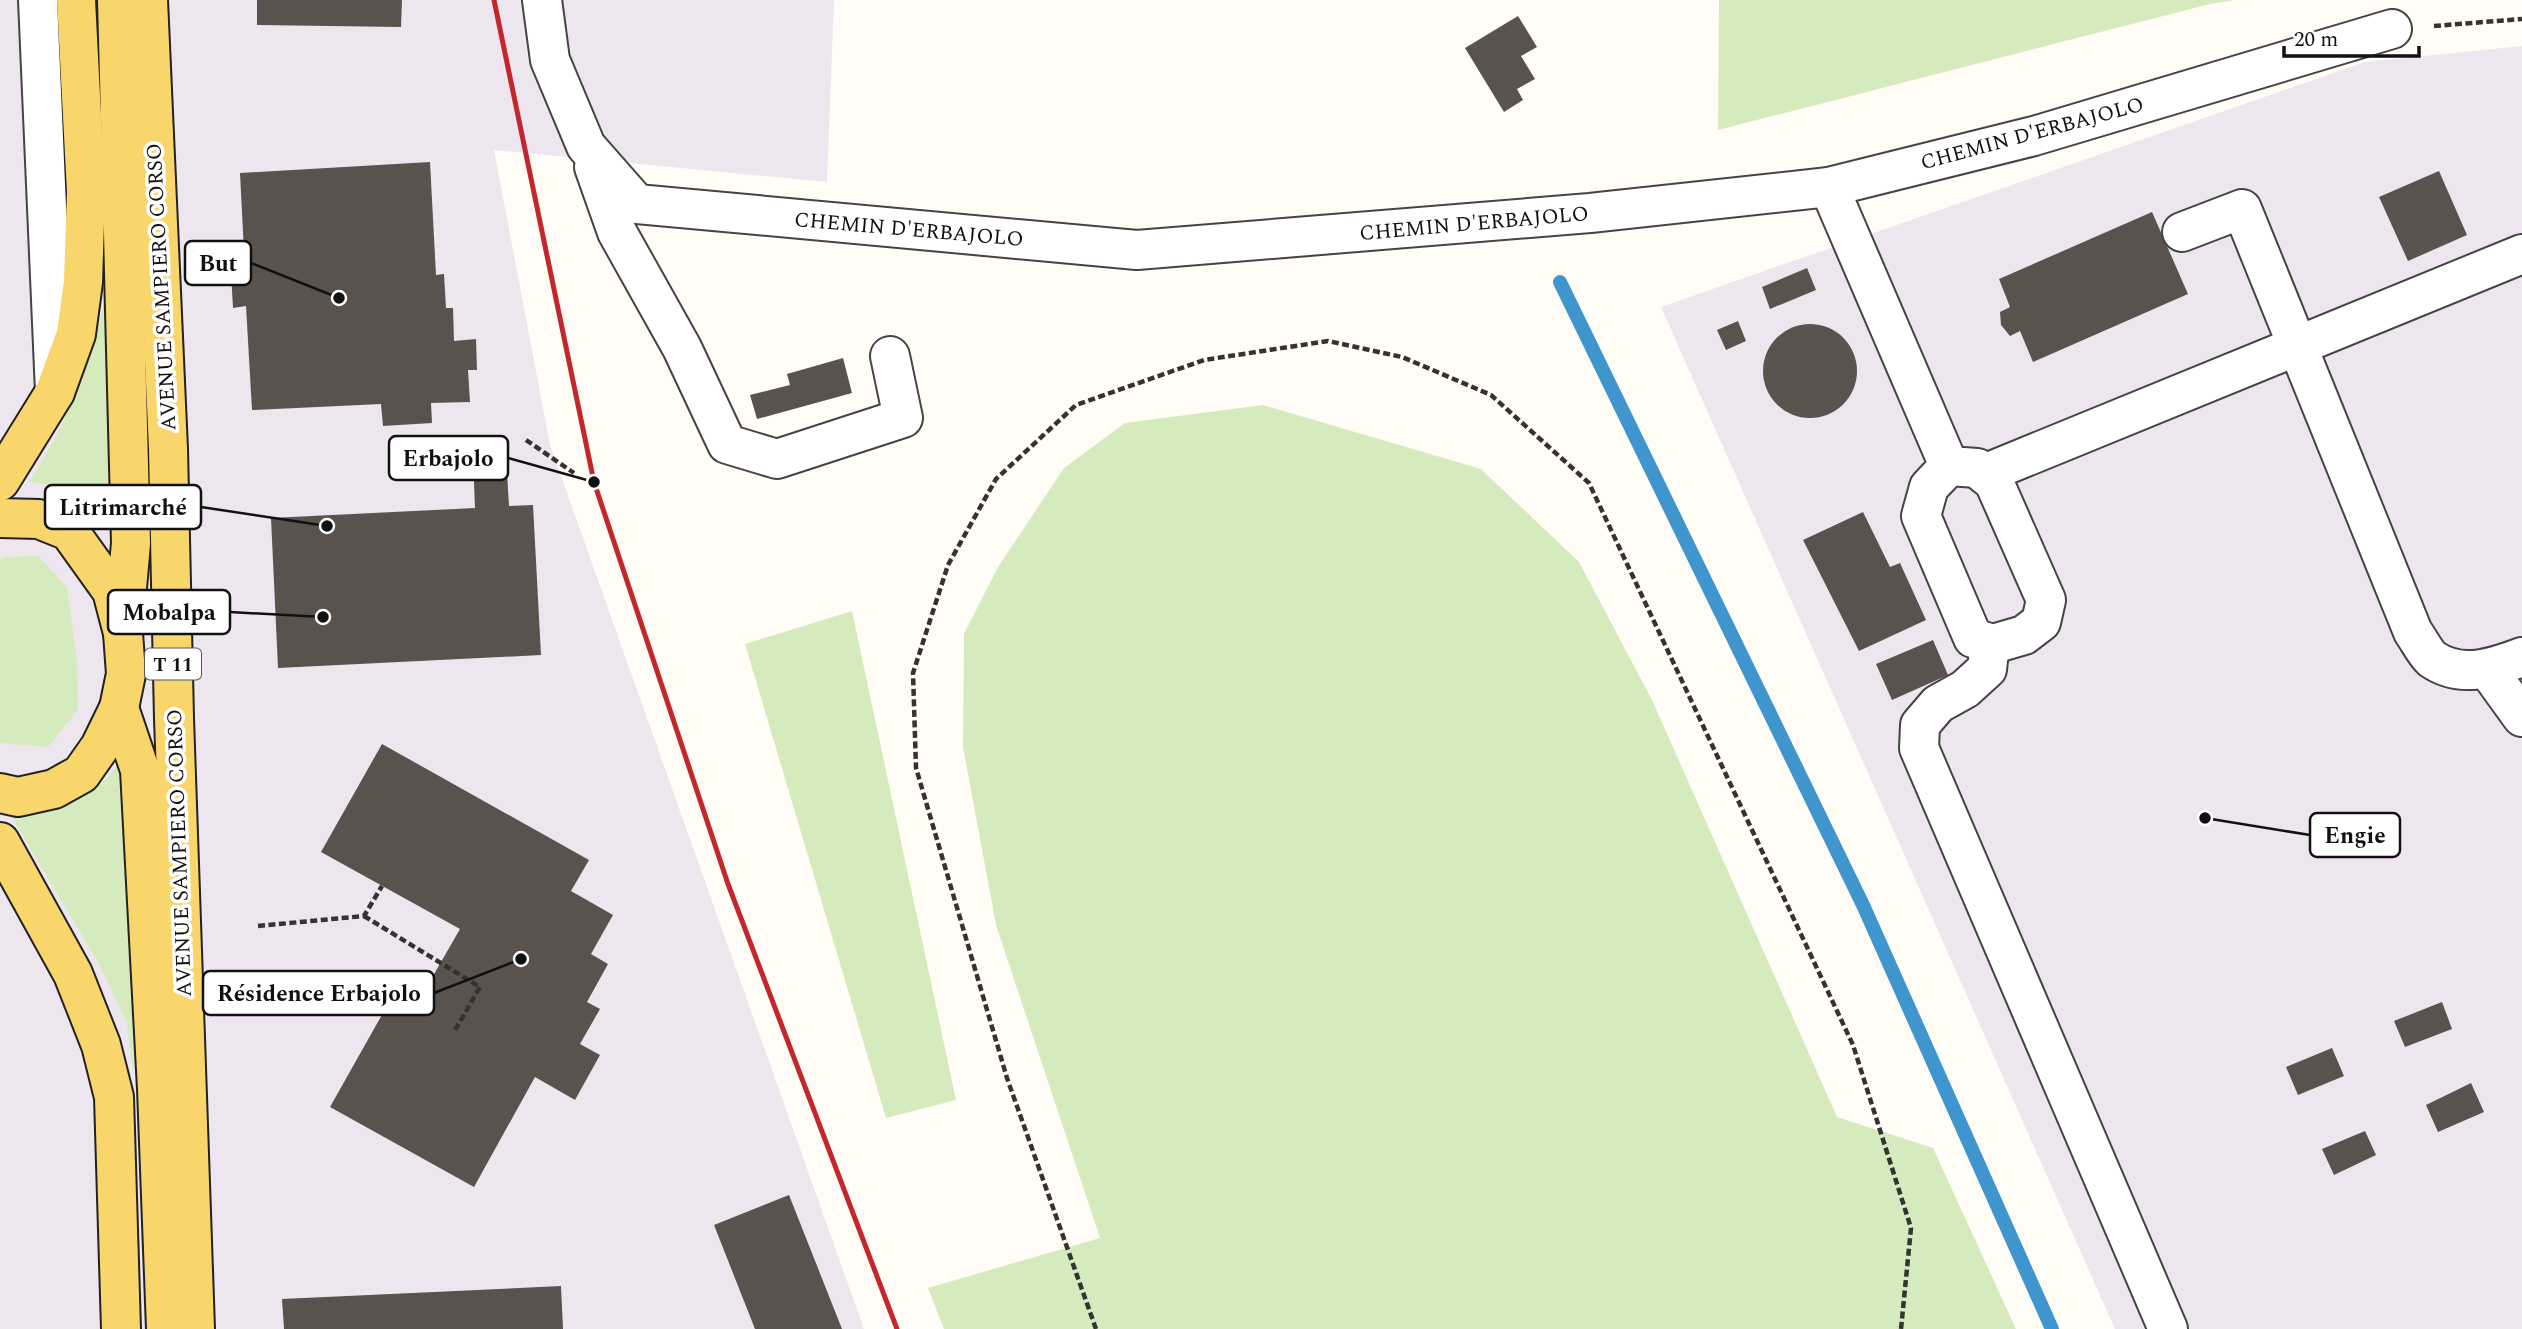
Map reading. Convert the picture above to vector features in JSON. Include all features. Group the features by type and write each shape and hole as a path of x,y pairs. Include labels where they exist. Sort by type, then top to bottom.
{"main road":[{"path":"0,481 55,392 76,334 83,282 86,192 76,0"},
{"name":"AVENUE SAMPIERO CORSO","path":"117,0 131,543 123,634"},
{"name":"AVENUE SAMPIERO CORSO","path":"148,0 168,449 174,718 195,1329"},
{"path":"0,518 39,519 69,531 112,591 123,634 126,674 119,708 100,747 81,774 54,789 18,797 0,793"},
{"name":"AVENUE SAMPIERO CORSO","path":"119,708 140,770 157,1089 166,1329"},
{"path":"0,842 73,974 104,1058 114,1097 121,1329"}],"street":[{"path":"38,0 55,392"},
{"name":"CHEMIN D'ERBAJOLO","path":"542,0 550,60 586,146 637,204 1136,250 1590,213 1829,187 2034,136 2392,29"},
{"path":"586,146 617,232 682,348 727,444 777,459 903,418 890,356"},
{"path":"1829,187 1966,470 1994,482 2046,600 2041,622 2024,635 1993,644 1973,638 1921,516 1929,487 1966,470 2297,346 2522,254"},
{"path":"2182,232 2242,209 2413,632 2431,658 2454,668 2505,664 2522,716"},
{"path":"1990,643 1987,669 1965,689 1938,704 1920,725 1919,748 2168,1329"}],"path":[{"path":"2392,29 2522,19"},
{"path":"1096,1329 1007,1078 916,768 913,673 948,565 996,479 1076,405 1204,360 1328,341 1402,357 1491,394 1589,483 1853,1045 1911,1228 1900,1329"},
{"path":"526,440 574,473"},
{"path":"364,916 382,886"},
{"path":"258,926 364,916 480,987 454,1032"}],"shaded area":[{"path":"0,0 834,0 827,182 494,150 550,445 864,1329 0,1329"},
{"path":"2522,46 2522,1329 2115,1329 1661,307 2365,62"}],"green space":[{"path":"1719,0 2235,0 2210,4 1718,130"},
{"path":"112,273 112,527 94,510 64,490 29,482 58,433 80,382"},
{"path":"1263,405 1481,469 1579,562 1652,700 1837,1117 1933,1148 2016,1329 944,1329 928,1288 1100,1238 996,925 963,747 964,634 998,567 1064,468 1125,423"},
{"path":"38,556 67,587 77,662 78,710 48,747 0,743 0,560 4,557"},
{"path":"852,611 956,1100 886,1118 745,644"},
{"path":"122,756 138,1022 133,1073 127,1023 100,966 6,807 23,813 46,811 80,798 109,776"}],"building":[{"path":"257,0 402,0 401,27 257,25"},
{"path":"1518,16 1537,47 1521,56 1535,79 1517,89 1523,100 1504,112 1465,48"},
{"path":"430,162 436,275 444,274 446,308 453,308 454,341 476,339 477,370 468,370 470,402 431,403 432,423 383,426 381,404 252,410 246,306 233,308 231,272 245,272 240,173"},
{"path":"2439,171 2467,235 2408,261 2379,197"},
{"path":"2152,212 2188,294 2033,362 2020,331 2010,336 2001,325 2000,312 2010,307 1999,279"},
{"path":"1807,268 1816,290 1770,309 1762,287"},
{"path":"1738,321 1746,341 1726,350 1717,330"},
{"path":"1810,324 1828,328 1843,338 1853,353 1857,371 1853,389 1843,404 1828,414 1810,418 1792,414 1777,404 1767,389 1763,371 1767,353 1777,338 1792,328"},
{"path":"843,358 852,393 757,419 750,395 790,385 787,374"},
{"path":"506,455 509,506 533,505 541,655 278,668 271,518 475,508 473,457"},
{"path":"1863,512 1890,567 1900,563 1926,620 1859,651 1803,540"},
{"path":"1933,640 1948,675 1892,700 1876,664"},
{"path":"382,744 589,860 571,891 613,915 591,954 608,964 587,1002 600,1009 580,1044 600,1055 575,1100 535,1077 474,1187 330,1107 392,997 414,1009 460,929 321,852"},
{"path":"2442,1002 2452,1029 2405,1047 2394,1021"},
{"path":"2332,1048 2344,1076 2298,1095 2286,1067"},
{"path":"2471,1083 2484,1112 2438,1132 2426,1105"},
{"path":"2365,1131 2376,1155 2334,1175 2322,1149"},
{"path":"789,1195 842,1329 755,1329 714,1225"},
{"path":"561,1286 563,1329 284,1329 282,1299"}],"waterway":[{"path":"1560,282 1863,905 2052,1329"}],"railway":[{"path":"494,0 594,482 728,884 897,1329"}],"place":[{"name":"But","path":"339,298"},
{"name":"Erbajolo","path":"594,482"},
{"name":"Litrimarché","path":"327,526"},
{"name":"Mobalpa","path":"323,617"},
{"name":"Engie","path":"2205,818"},
{"name":"Résidence Erbajolo","path":"521,959"}]}
